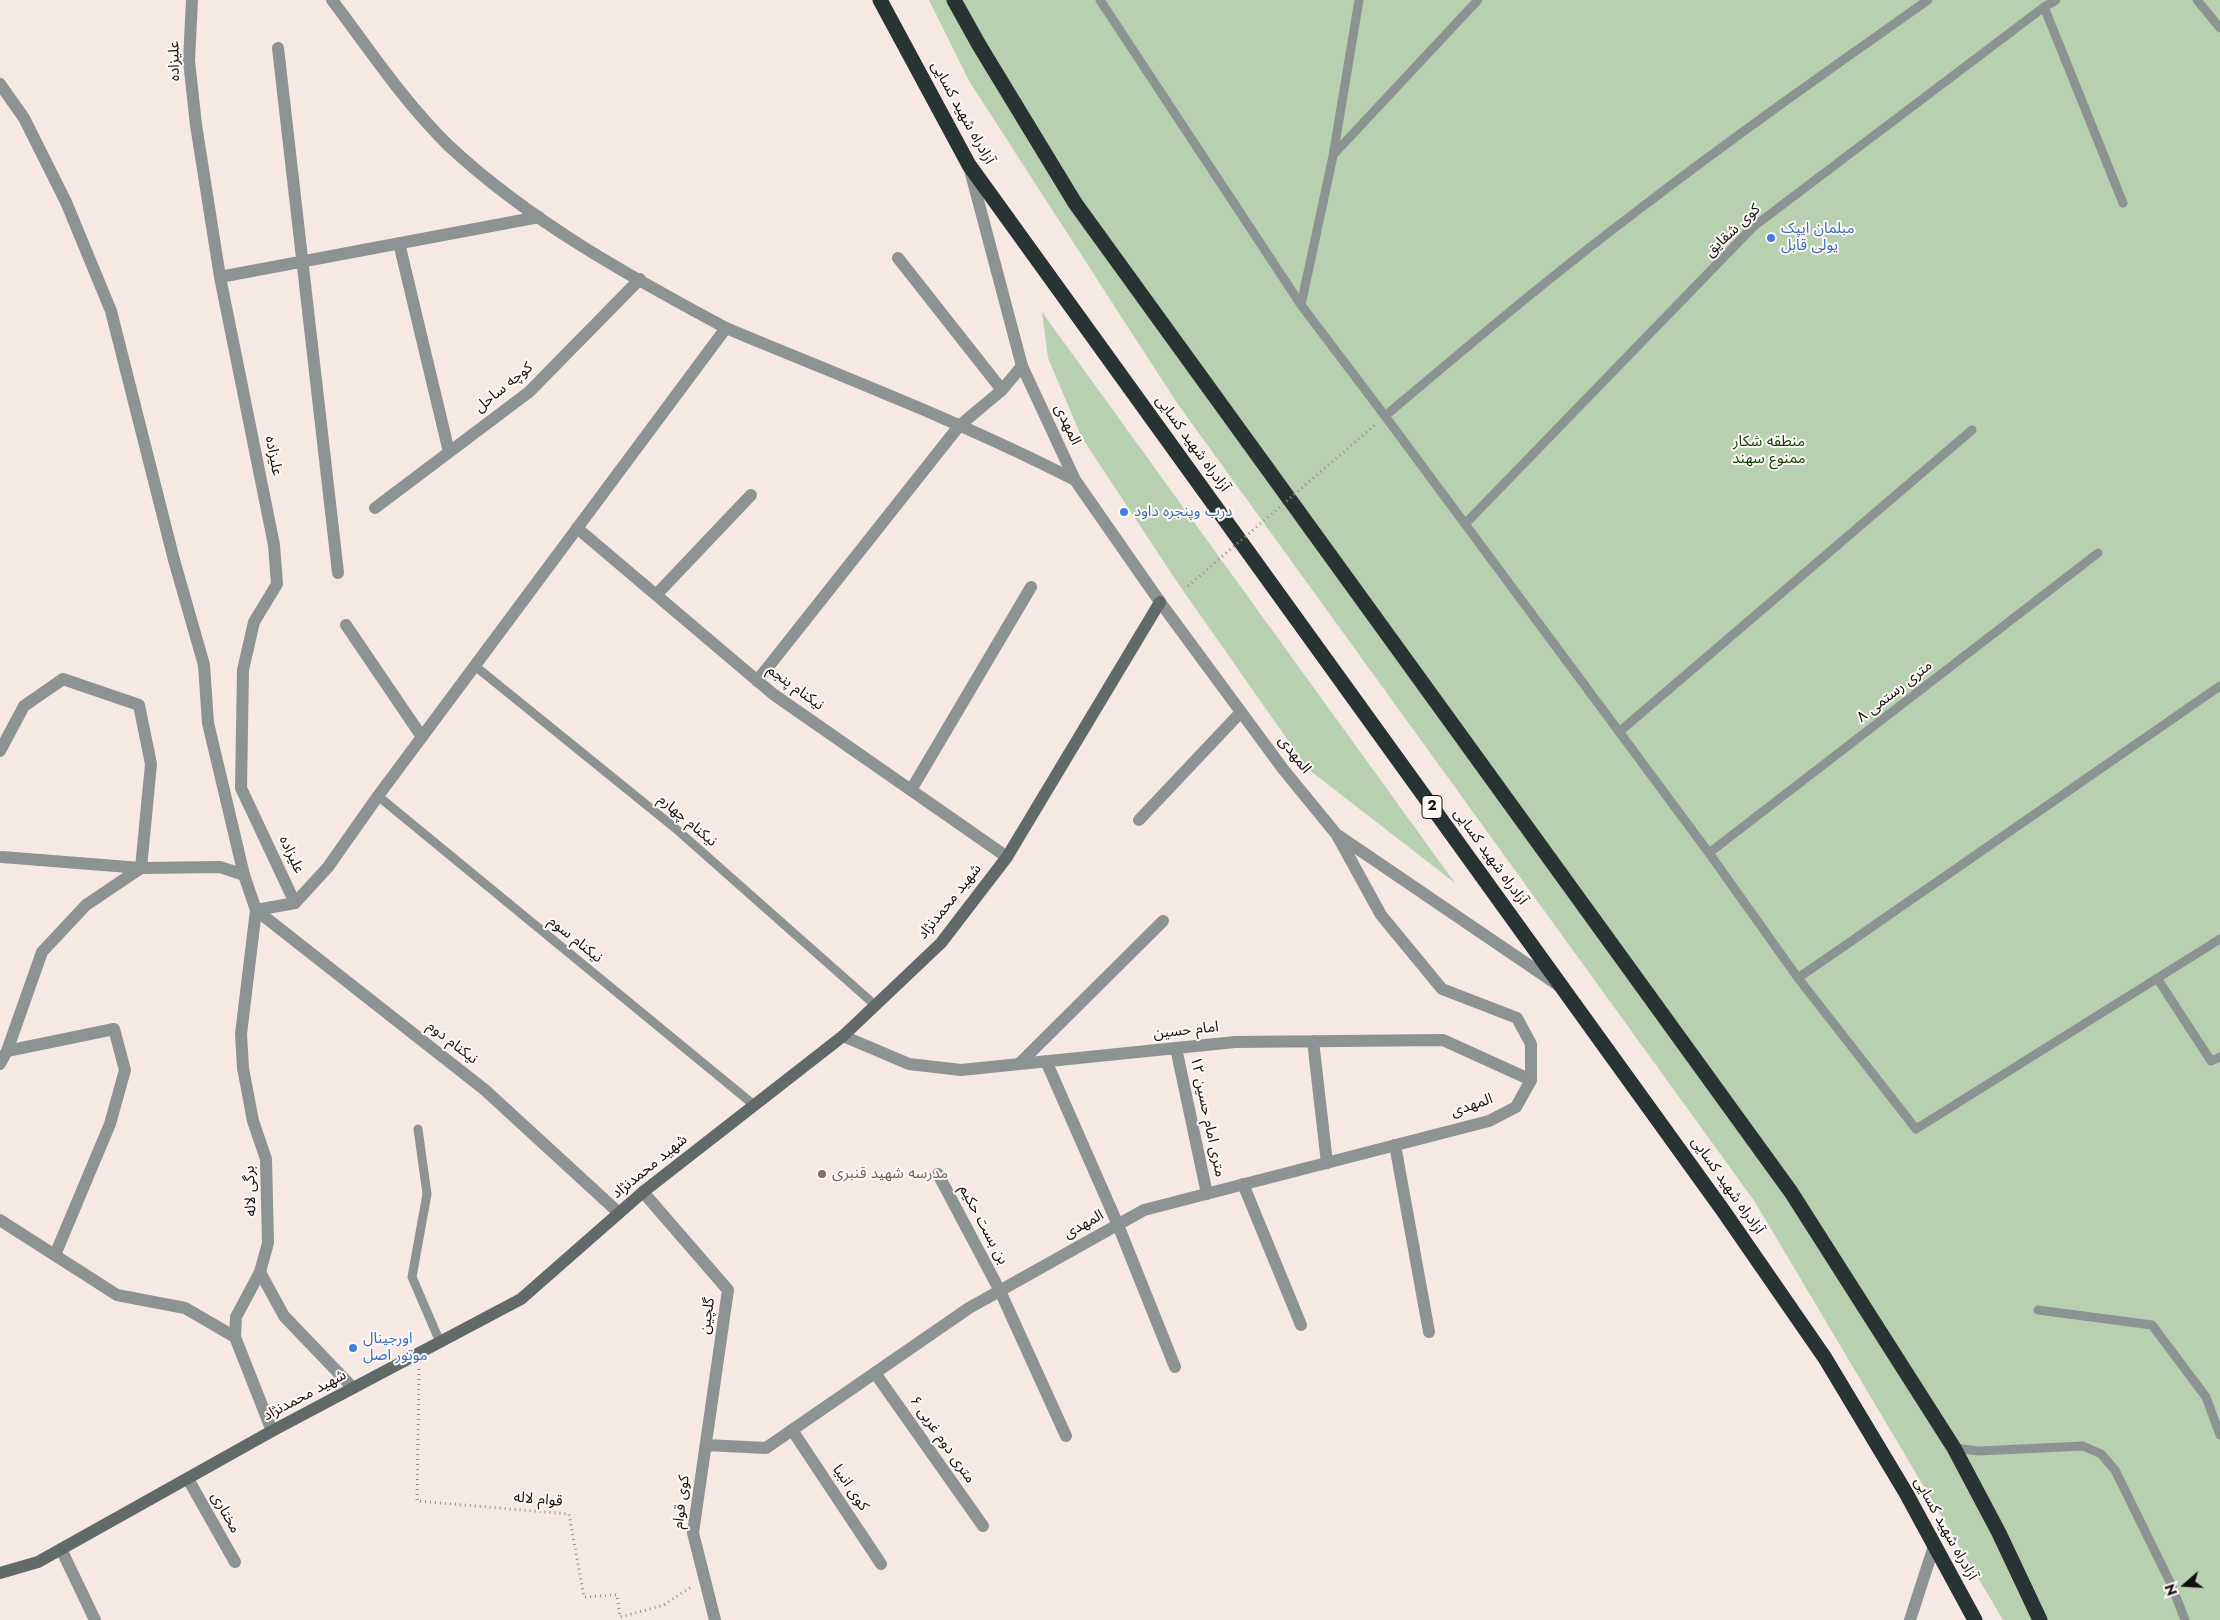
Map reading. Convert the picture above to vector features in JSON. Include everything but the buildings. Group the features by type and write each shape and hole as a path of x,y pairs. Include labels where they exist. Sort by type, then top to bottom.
{"highway":[{"name":"آزادراه شهید کسایی","path":"880,0 969,165 1722,1209 1825,1358 1906,1493 1975,1620"},
{"path":"954,0 979,45 1075,203 1791,1192 1954,1448 1999,1533 2040,1620"}],"main road":[{"name":"شهید محمدنژاد","path":"0,1573 38,1562 272,1431 521,1299 643,1192 843,1036 940,943 1007,856 1160,602"}],"street":[{"name":"علیزاده","path":"192,0 188,61 196,125 220,277 274,545 277,584 254,622 243,670 241,788 295,903"},
{"path":"332,0 402,94 448,144 506,194 539,217 640,279 726,328 960,426 1026,455 1075,480"},
{"path":"278,48 304,261 338,573"},
{"path":"0,84 24,118 66,202 111,311 174,560 204,665 208,723 244,875 256,910 295,903 328,867 378,796 726,328"},
{"name":"المهدی","path":"706,1445 766,1448 969,1308 1144,1210 1489,1121 1516,1107 1531,1080 1531,1044 1517,1018 1442,989 1381,915 1337,835 1283,769 1160,602 1075,480 1022,366 969,165"},
{"path":"220,277 539,217"},
{"path":"399,243 449,452"},
{"path":"898,258 1002,390"},
{"name":"کوچه ساحل","path":"376,508 529,392 640,279"},
{"path":"757,681 960,426 1002,390 1022,366"},
{"path":"656,595 751,495"},
{"name":"نیکنام پنجم","path":"577,528 773,694 1007,856"},
{"path":"911,790 1031,587"},
{"path":"346,625 422,737"},
{"path":"0,751 24,706 63,679 139,704 151,764 141,868"},
{"path":"1139,820 1241,712"},
{"path":"1337,835 1563,989"},
{"path":"2,857 141,868 220,867 244,875"},
{"path":"0,1064 8,1052 42,952 86,905 141,868"},
{"name":"نیکنام دوم","path":"256,910 485,1090 619,1213"},
{"name":"برگی لاله","path":"256,910 241,1034 243,1068 253,1121 266,1159 268,1243 260,1272 236,1317 235,1337 272,1431"},
{"path":"1018,1064 1163,922"},
{"path":"8,1052 114,1030 125,1070 110,1124 55,1255"},
{"name":"امام حسین","path":"843,1036 909,1064 961,1070 1235,1042 1443,1040 1531,1080"},
{"path":"1312,1042 1327,1163"},
{"name":"۱۲ متری امام حسین","path":"1176,1048 1207,1194"},
{"path":"1046,1061 1118,1224 1175,1367"},
{"path":"1395,1145 1429,1332"},
{"name":"بن بست حکیم","path":"938,1174 1000,1291 1066,1436"},
{"path":"1243,1184 1301,1325"},
{"name":"گلچین","path":"643,1192 728,1290 706,1445"},
{"path":"0,1220 117,1295 185,1308 235,1337"},
{"path":"260,1272 284,1316 353,1388"},
{"name":"۶ متری دوم غربی","path":"875,1373 983,1526"},
{"name":"کوی انبیا","path":"792,1430 882,1564"},
{"name":"کوی قوام","path":"706,1445 693,1533 715,1620"},
{"name":"مختاری","path":"188,1479 235,1562"},
{"path":"1910,1620 1934,1546"},
{"path":"61,1549 95,1620"}],"lane":[{"path":"1100,0 1301,305 1709,853 1798,978 1916,1129 2220,939"},
{"path":"1301,305 1333,156 1359,0"},
{"path":"1333,156 1478,0"},
{"path":"1385,416 1515,306 1637,211 1773,110 1928,0"},
{"name":"کوی شقایق","path":"1465,524 1753,228 2044,7 2056,0"},
{"path":"2197,0 2220,28"},
{"path":"2044,7 2123,203"},
{"path":"1619,732 1972,430"},
{"name":"۸ متری رستمی","path":"1709,853 2098,553"},
{"name":"نیکنام چهارم","path":"475,666 675,828 875,1005"},
{"path":"1798,978 2220,686"},
{"name":"نیکنام سوم","path":"378,796 754,1105"},
{"path":"2157,978 2211,1061 2220,1057"},
{"path":"418,1129 427,1194 412,1277 440,1342"},
{"path":"2038,1310 2152,1325 2206,1397 2220,1436"},
{"path":"1954,1448 1979,1451 2083,1446 2101,1454 2115,1470 2171,1584 2185,1620"}],"path":[{"path":"1188,586 1376,424"},
{"name":"قوام لاله","path":"419,1354 418,1501 569,1514 584,1597 617,1595 620,1618 664,1604 705,1578"}],"green space":[{"name":"منطقه شکار ممنوع سهند","path":"929,0 2220,0 2220,1620 2003,1620 1755,1202 1177,403 969,81"},
{"path":"1042,312 1455,883 1308,769 1175,579 1081,436 1048,358"}],"place":[{"name":"مبلمان ایپک یولی قابل","path":"1771,238"},
{"name":"درب وپنجره داود","path":"1124,512"},
{"name":"مدرسه شهید قنبری","path":"822,1174"},
{"name":"اورجینال موتور اصل","path":"353,1348"}]}
